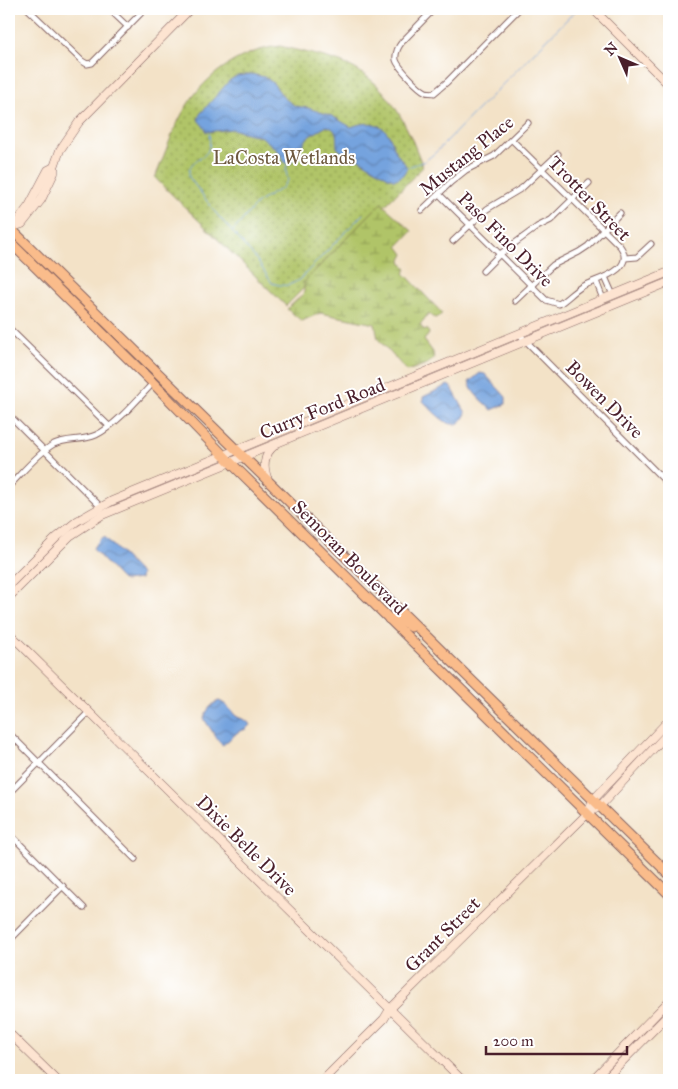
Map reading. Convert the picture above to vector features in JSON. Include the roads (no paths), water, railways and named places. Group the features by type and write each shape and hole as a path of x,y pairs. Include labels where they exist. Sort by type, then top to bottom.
{"main road":[{"name":"Semoran Boulevard","path":"11,229 669,874"},
{"name":"Semoran Boulevard","path":"9,241 231,463 669,894"},
{"path":"357,587 382,600 388,598"},
{"path":"389,619 396,617 402,620 451,667 461,670"},
{"path":"486,714 500,721 514,722"}],"street":[{"path":"28,9 87,64 92,62 145,9"},
{"path":"109,9 128,27"},
{"path":"11,229 22,224 40,200 54,173 54,166 60,150 79,122 189,9"},
{"path":"434,9 398,48 396,62 418,86 426,92 434,93 519,9"},
{"path":"593,9 669,85"},
{"name":"Mustang Place","path":"422,210 460,174 494,156 528,123"},
{"name":"Trotter Street","path":"512,140 620,246 625,258 622,265 605,277"},
{"path":"453,241 487,209 522,188 558,154"},
{"path":"11,229 29,206 48,170 54,166"},
{"path":"483,271 500,254 537,227 551,220 589,183"},
{"path":"39,189 40,200"},
{"name":"Paso Fino Drive","path":"439,194 546,300 558,304 578,288 605,277"},
{"path":"515,301 553,265 580,252 620,213"},
{"path":"625,258 636,257 650,244"},
{"path":"618,304 624,294 654,282 669,273"},
{"name":"Curry Ford Road","path":"10,591 56,538 77,521 101,507 236,449 669,273"},
{"path":"566,325 604,305 613,295 605,277"},
{"path":"596,280 604,299"},
{"name":"Curry Ford Road","path":"10,591 70,536 110,512 669,282"},
{"path":"9,328 109,426"},
{"name":"Bowen Drive","path":"519,334 669,485"},
{"path":"400,393 405,385 434,372 448,363"},
{"path":"9,486 54,444 97,435 109,426 153,383"},
{"path":"340,418 348,411 389,393 394,385"},
{"path":"9,415 101,507 100,511 76,528 70,536"},
{"path":"268,480 264,465 265,460 270,449 276,444"},
{"name":"Dixie Belle Drive","path":"9,633 462,1080"},
{"path":"9,793 89,712"},
{"name":"Grant Street","path":"323,1080 384,1018 390,1009 587,814 656,740 669,720"},
{"name":"Grant Street","path":"656,740 669,732"},
{"path":"9,733 135,859"},
{"path":"10,836 84,908"},
{"path":"9,941 63,886"},
{"path":"592,1080 669,1001"},
{"path":"604,1080 669,1014"},
{"path":"9,1033 57,1080"}],"water":[{"path":"251,74 265,77 273,83 284,98 295,106 332,116 351,127 368,123 378,125 390,137 396,152 407,168 405,172 400,178 393,179 356,158 341,152 337,147 335,132 327,126 308,137 291,163 285,163 278,151 262,137 232,129 206,132 198,120 200,114 230,80 237,76"},
{"path":"480,373 485,374 506,397 506,404 492,410 475,394 469,382"},
{"path":"448,385 452,388 466,413 462,421 456,424 444,421 423,401 423,397"},
{"path":"103,537 141,574 140,579 125,581 121,579 93,549"},
{"path":"219,701 250,725 238,732 223,745 204,719 209,708"}],"waterway":[{"path":"405,168 425,161 435,153 577,9"},
{"path":"209,133 210,143 208,150 205,155 192,164 189,177 215,212 256,259 272,283 287,285 300,279 363,214"},
{"path":"233,231 257,203 282,188 288,180 287,163"}],"park label":[{"name":"LaCosta Wetlands","path":"284,157"}]}
